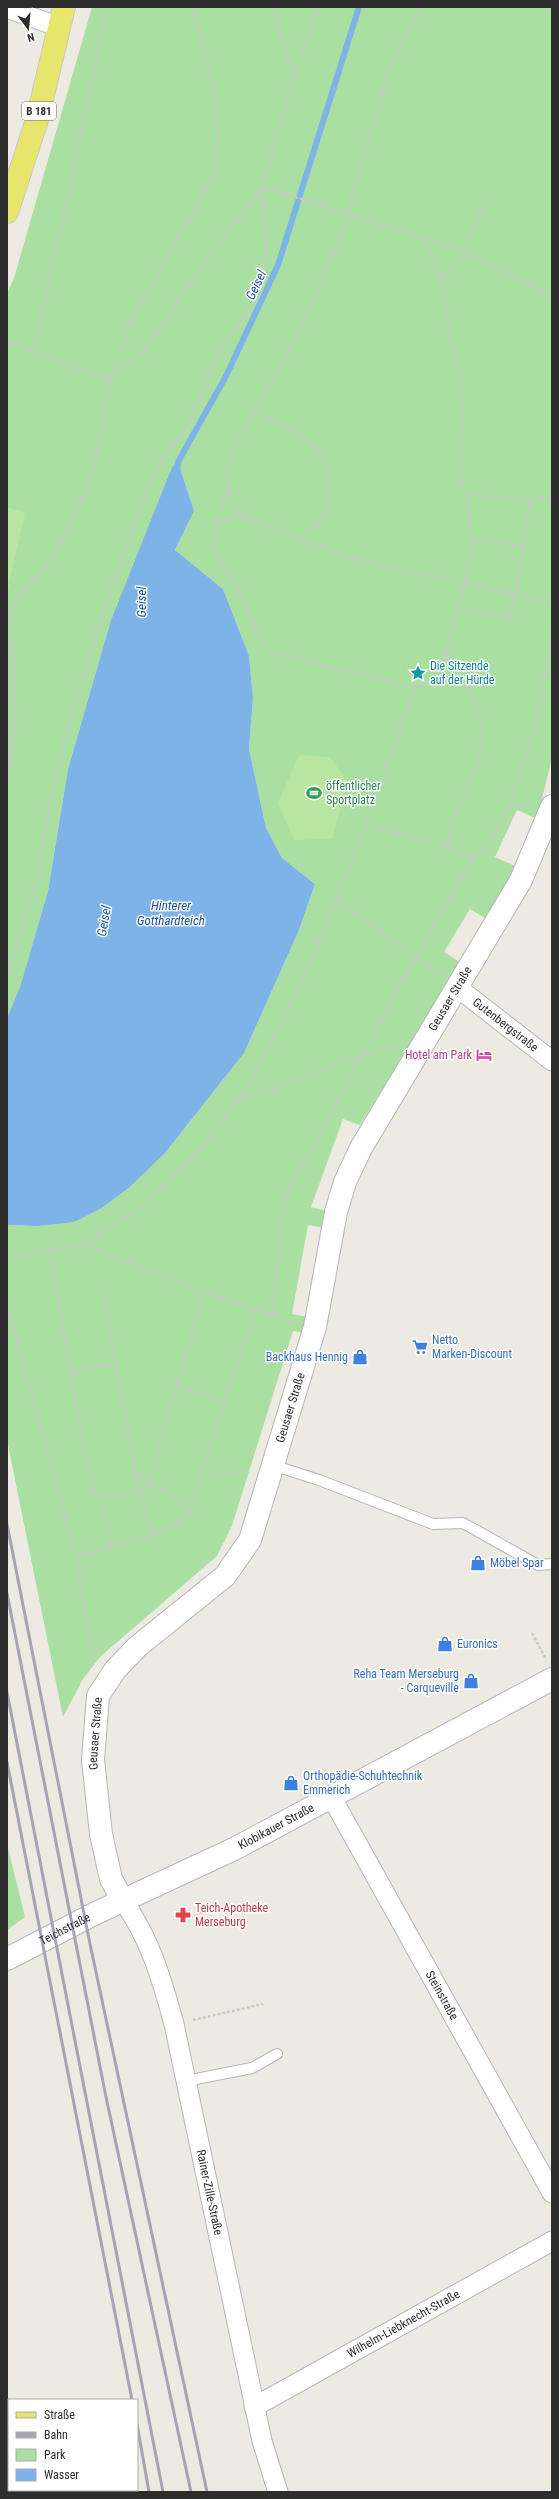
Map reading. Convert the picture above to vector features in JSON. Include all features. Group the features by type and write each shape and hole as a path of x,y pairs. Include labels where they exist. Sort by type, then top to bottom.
{"main road":[{"name":"B 181","path":"7,212 37,120 62,17"}],"street":[{"path":"7,8 62,17"},
{"name":"Geusaer Straße","path":"123,1901 111,1879 101,1834 93,1760 98,1696 115,1670 137,1648 226,1576 250,1540 259,1517 272,1465 314,1327 336,1212 345,1182 361,1148 426,1042 521,880 552,806"},
{"name":"Gutenbergstraße","path":"458,988 552,1061"},
{"name":"Klobikauer Straße","path":"123,1901 234,1849 332,1798 550,1672"},
{"name":"Steinstraße","path":"332,1798 552,2193"},
{"name":"Teichstraße","path":"8,1955 123,1901"},
{"name":"Rainer-Zille-Straße","path":"123,1901 138,1921 158,1967 174,2024 254,2407 262,2441 278,2492"},
{"name":"Wilhelm-Liebknecht-Straße","path":"254,2407 552,2241"}],"lane":[{"path":"272,1465 319,1480 433,1524 463,1523 538,1565 552,1564"},
{"path":"186,2081 252,2068 277,2054"}],"path":[{"path":"34,350 77,154 107,7"},
{"path":"7,788 16,721 11,616 13,608 22,592 43,569 61,542 84,495 98,454 109,379 121,357 129,326 212,178 218,137 216,97 193,7"},
{"path":"273,7 293,79"},
{"path":"7,980 35,884 58,768 86,664 114,581 156,469 188,425 221,347 251,308 266,255 262,187 293,79 319,7"},
{"path":"420,7 388,72 342,233 293,345 230,453 228,489 216,524 213,540 215,551 237,587 264,646 271,652 415,688 435,680 446,653 459,610 465,584 472,539 468,494"},
{"path":"109,379 142,354 207,259 262,187"},
{"path":"262,187 280,191 464,251 552,295"},
{"path":"464,251 483,205"},
{"path":"421,237 433,260 440,283 460,381 462,405 460,482 463,490 468,494 530,501 552,496"},
{"path":"440,283 452,267 474,255"},
{"path":"7,340 34,350 76,369 109,379"},
{"path":"7,348 11,342"},
{"path":"254,410 317,450 324,461 328,493 323,518 311,530 297,539"},
{"path":"228,489 241,516"},
{"path":"459,610 509,618 516,594 522,546 530,501"},
{"path":"216,524 241,516 297,539 351,558 552,603"},
{"path":"472,539 522,546"},
{"path":"273,1315 280,1231 289,1191 416,957 474,858 493,837 509,808 532,735 552,639"},
{"path":"446,653 479,713 482,728 482,744 477,764 454,819 447,847"},
{"path":"7,1255 50,1252 81,1244 118,1223 143,1204 208,1139 235,1104 266,1055 291,1006 337,900 367,825 415,688"},
{"path":"367,825 447,847 474,858"},
{"path":"337,900 458,988"},
{"path":"235,1104 363,1054 426,1042"},
{"path":"81,1244 204,1292 303,1326 314,1327"},
{"path":"50,1252 70,1373 94,1494 101,1496 141,1492 152,1483"},
{"path":"191,1510 152,1483 150,1477 204,1292"},
{"path":"104,1294 136,1475 152,1536"},
{"path":"7,1303 77,1558 98,1696"},
{"path":"77,1558 111,1545 152,1536 175,1526 191,1510 202,1480 224,1402 257,1309"},
{"path":"70,1373 116,1363"},
{"path":"176,1386 224,1402"},
{"path":"202,1480 272,1465"},
{"path":"136,1475 150,1477"},
{"path":"101,1496 111,1545"},
{"path":"532,1632 550,1672"},
{"path":"174,2024 263,2004"}],"green space":[{"path":"92,7 552,7 552,758 537,819 517,810 495,857 515,866 487,919 470,909 444,952 461,963 360,1125 343,1119 311,1207 326,1211 324,1228 308,1225 292,1314 308,1317 303,1333 293,1331 232,1526 217,1556 101,1656 83,1679 63,1717 7,1440 7,1225 38,1226 74,1221 102,1208 130,1187 165,1153 244,1053 299,930 315,884 282,858 266,828 249,749 253,698 249,656 223,589 175,550 194,511 178,463 172,467 111,620 68,769 48,891 20,987 7,1018 7,294 14,278"},
{"path":"7,507 25,513 7,593"},
{"name":"öffentlicher Sportplatz","path":"299,755 330,757 348,782 332,839 294,840 278,803"},
{"path":"7,1844 25,1917 7,1930"}],"water":[{"name":"Hinterer Gotthardteich","path":"178,462 194,511 175,550 223,589 249,656 253,698 249,749 266,828 282,858 315,884 299,930 244,1053 165,1153 130,1187 102,1208 74,1222 38,1226 7,1225 7,1018 20,987 48,891 68,769 111,620 172,467"}],"waterway":[{"name":"Geisel","path":"177,470 178,462 226,376 278,265 359,7"}],"railway":[{"path":"7,1524 90,1944 207,2492"},
{"path":"7,1593 106,2097 191,2492"},
{"path":"7,1692 163,2492"},
{"path":"7,1762 132,2399"},
{"path":"138,2430 149,2492"}],"place":[{"name":"Die Sitzende auf der Hürde","path":"418,673"},
{"name":"öffentlicher Sportplatz","path":"314,793"},
{"name":"Hotel am Park","path":"484,1055"},
{"name":"Netto Marken-Discount","path":"420,1347"},
{"name":"Backhaus Hennig","path":"360,1357"},
{"name":"Möbel Spar","path":"478,1563"},
{"name":"Euronics","path":"445,1644"},
{"name":"Reha Team Merseburg - Carqueville","path":"471,1681"},
{"name":"Orthopädie-Schuhtechnik Emmerich","path":"291,1783"},
{"name":"Teich-Apotheke Merseburg","path":"183,1915"}]}
